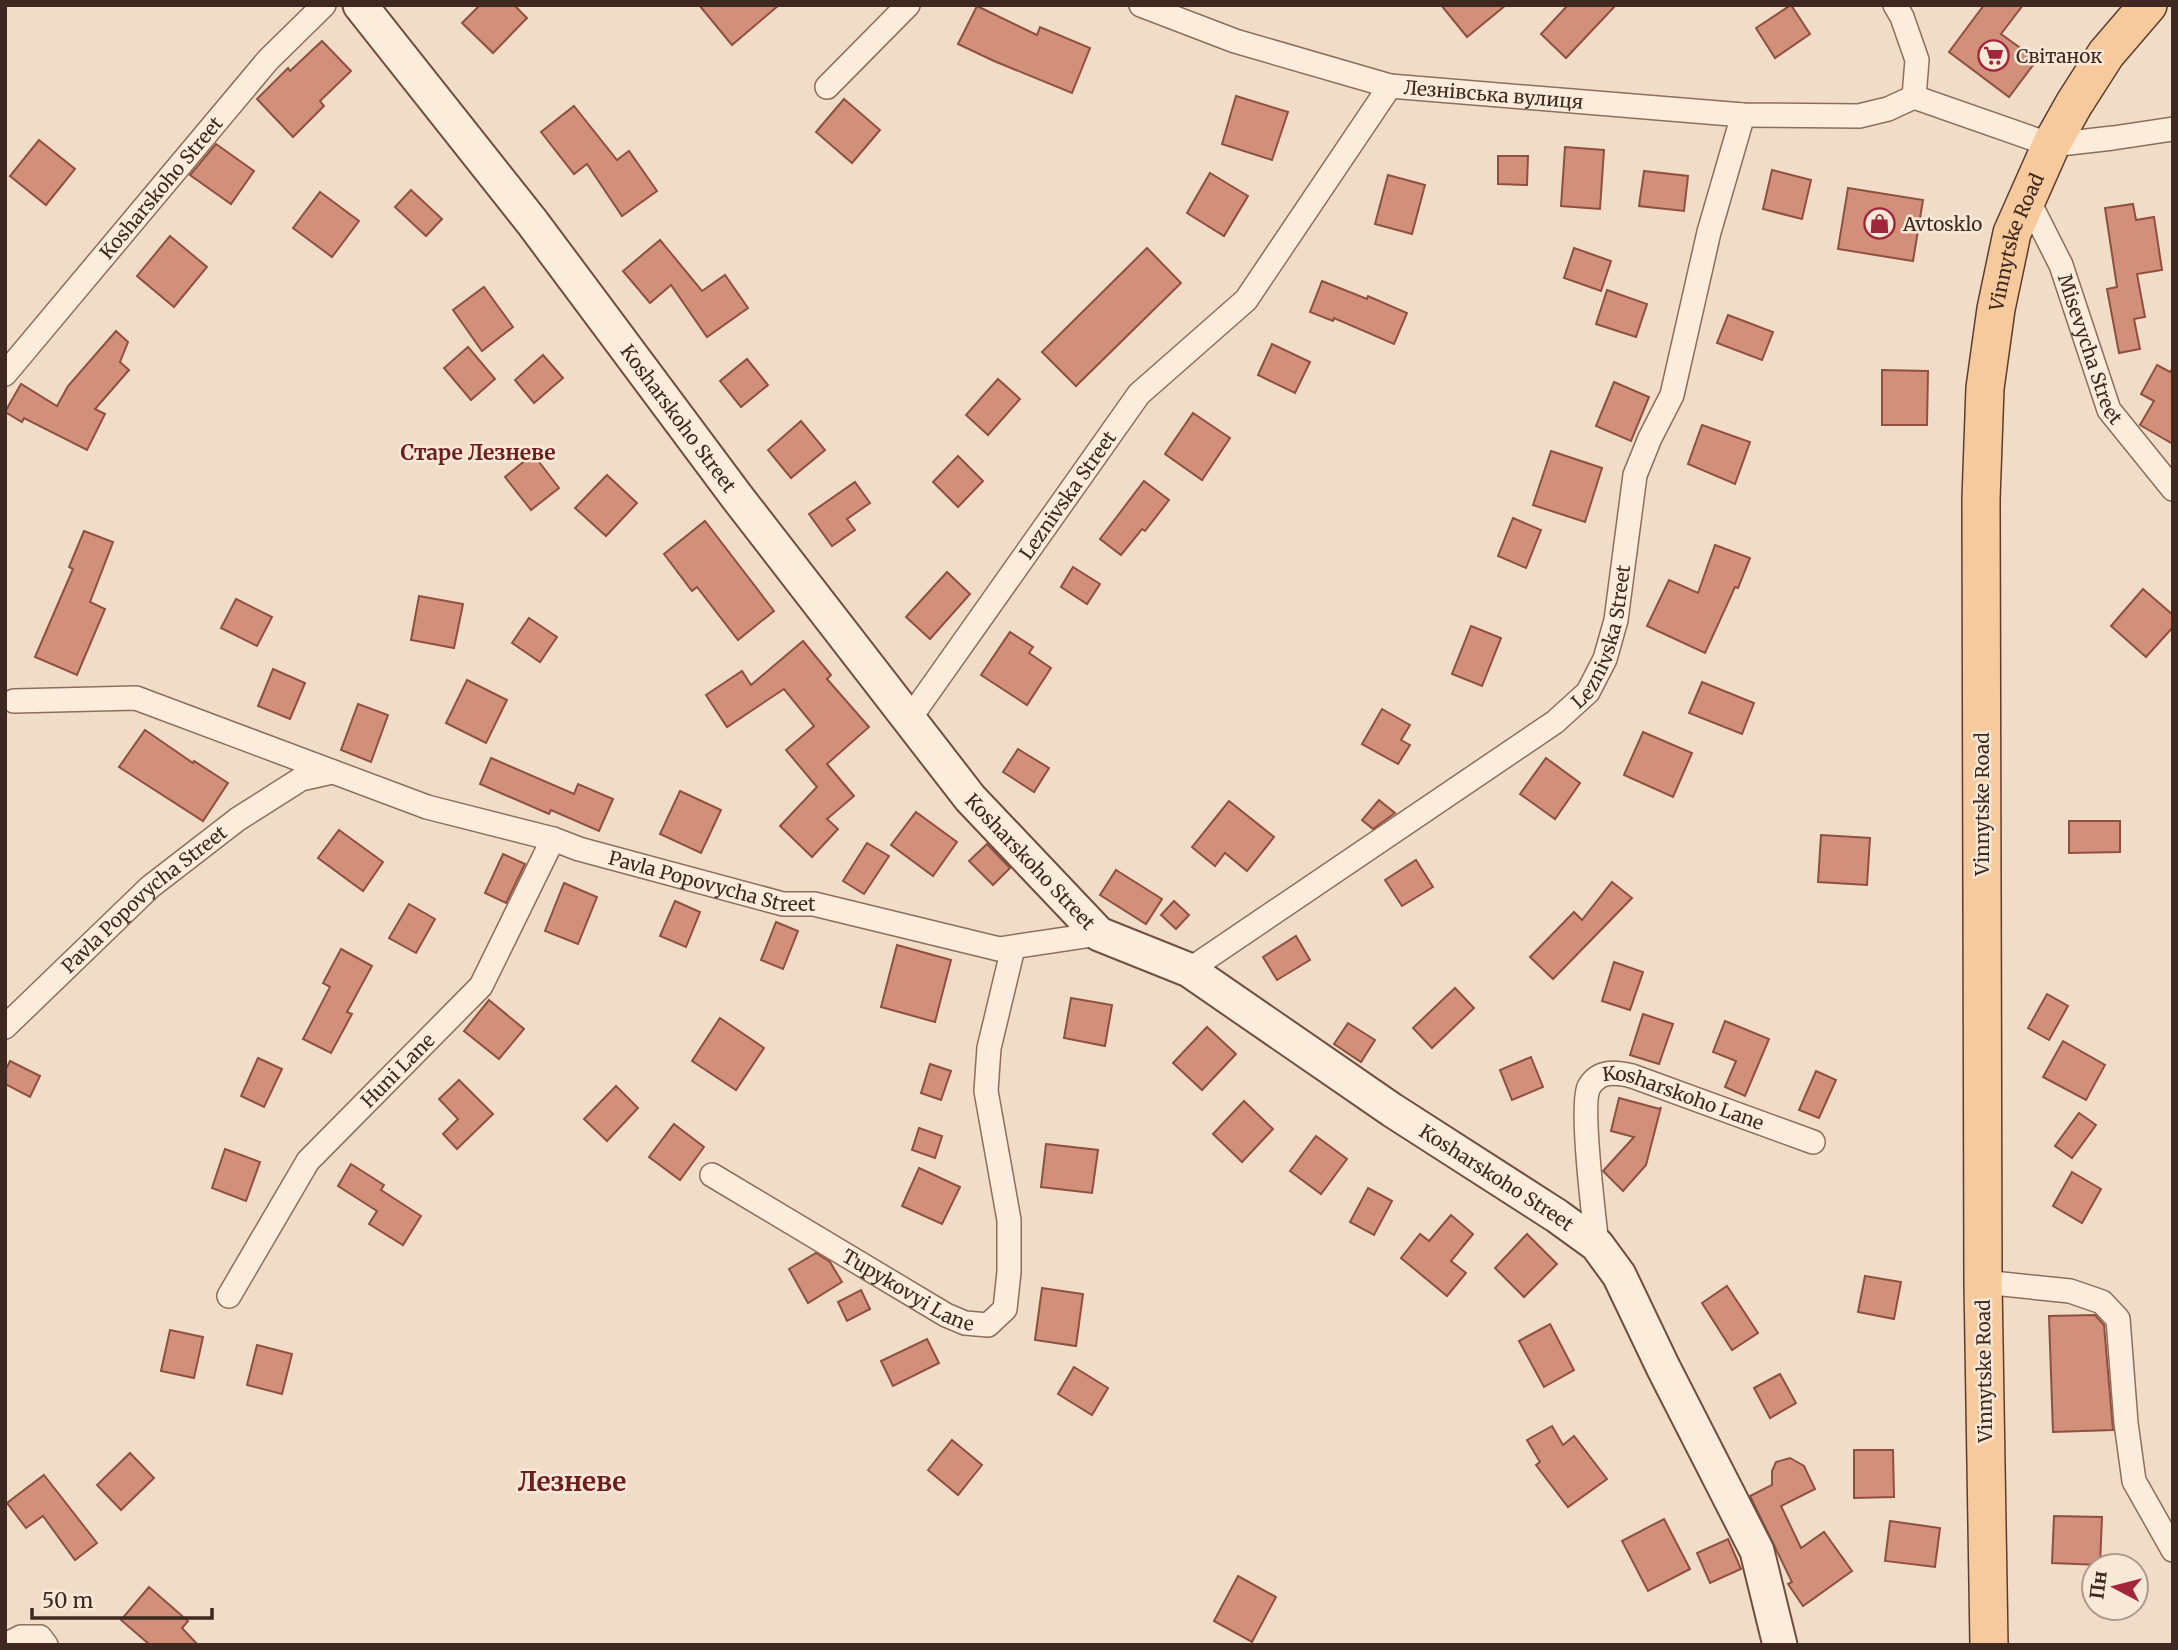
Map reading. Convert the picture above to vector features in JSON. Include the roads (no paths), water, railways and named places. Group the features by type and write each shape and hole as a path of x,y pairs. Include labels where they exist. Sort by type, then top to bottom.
{"main road":[{"name":"Vinnytske Road","path":"1989,1645 1983,1282 1981,499 1985,388 2012,233 2051,145 2106,54 2148,5"}],"street":[{"name":"Kosharskoho Street","path":"5,374 268,60 324,5"},
{"name":"Kosharskoho Street","path":"359,5 532,222 737,497 970,798 1099,934 1189,970 1392,1110 1557,1216 1597,1245 1619,1275 1757,1551 1780,1645"},
{"path":"827,87 908,5"},
{"name":"Лезнівська вулиця","path":"1140,5 1235,41 1391,86 1742,115 1859,116 1888,109 1914,97"},
{"path":"1895,5 1917,60 1914,97 2051,145 2173,128"},
{"name":"Leznivska Street","path":"910,718 1139,394 1246,300 1391,86"},
{"name":"Leznivska Street","path":"1189,970 1555,722 1588,692 1605,659 1616,620 1635,475 1672,395 1709,232 1742,115"},
{"name":"Misevycha Street","path":"2028,198 2061,265 2109,410 2173,489"},
{"name":"Pavla Popovycha Street","path":"14,701 136,698 427,807 553,839 579,849 783,904 814,904 999,949 1099,934"},
{"name":"Pavla Popovycha Street","path":"5,1027 149,887 259,805 301,779 332,772"},
{"name":"Huni Lane","path":"229,1296 308,1161 481,986 553,839"},
{"name":"Tupykovyi Lane","path":"712,1174 946,1315 965,1324 988,1325 1005,1309 1009,1272 1009,1220 986,1091 989,1048 1013,947"},
{"name":"Kosharskoho Lane","path":"1597,1245 1586,1112 1588,1089 1598,1076 1614,1072 1632,1076 1813,1142"},
{"path":"1983,1282 2070,1291 2102,1302 2118,1319 2126,1423 2134,1481 2173,1550"},
{"path":"5,1644 22,1637 40,1637 46,1645"}],"place":[{"name":"Світанок","path":"1993,56"},
{"name":"Avtosklo","path":"1880,224"}],"district":[{"name":"Старе Лезневе","path":"478,453"},
{"name":"Лезневе","path":"572,1482"}]}
